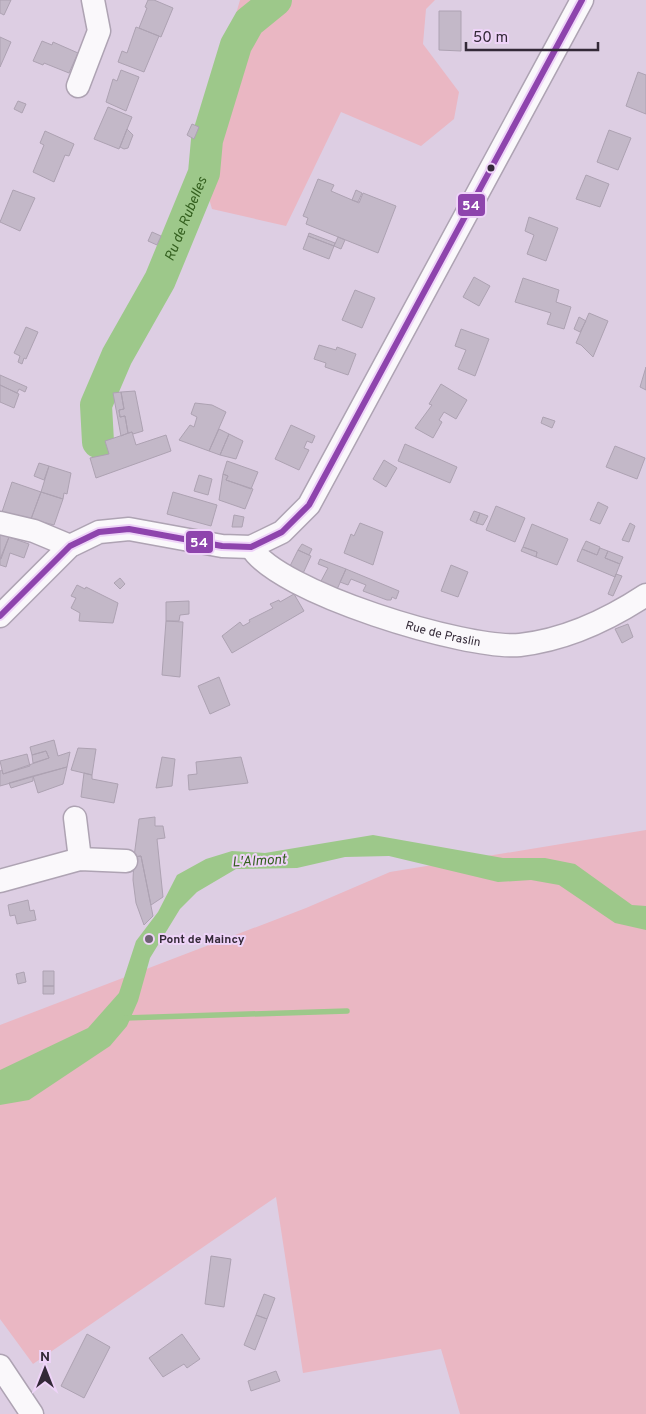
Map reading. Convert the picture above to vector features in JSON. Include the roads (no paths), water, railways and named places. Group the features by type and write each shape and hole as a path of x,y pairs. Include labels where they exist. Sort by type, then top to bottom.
{"street":[{"path":"78,86 99,31 93,0"},
{"path":"0,616 70,546 99,532 130,529 222,546 251,547 282,532 309,505 582,0"},
{"path":"0,523 34,531 70,546"},
{"name":"Rue de Praslin","path":"251,547 256,556 275,571 366,613 440,635 478,642 519,645 575,633 625,609 646,596"},
{"path":"75,818 80,859"},
{"path":"0,882 80,859 126,861"},
{"path":"0,1366 32,1414"}],"water":[{"name":"L'Almont","path":"373,835 503,858 545,858 575,864 632,905 646,906 646,930 615,923 559,885 531,880 498,882 389,856 345,857 297,868 236,869 197,892 180,909 150,958 138,1001 127,1026 110,1046 29,1100 0,1105 0,1070 88,1028 119,993 136,941 158,912 177,875 206,859 232,851 265,853"}],"waterway":[{"name":"Ru de Rubelles","path":"98,442 96,405 117,356 160,280 204,173 207,140 236,45 249,22 276,0"},
{"path":"125,1018 347,1011"}],"place":[{"name":"Pont de Maincy","path":"149,939"}]}
